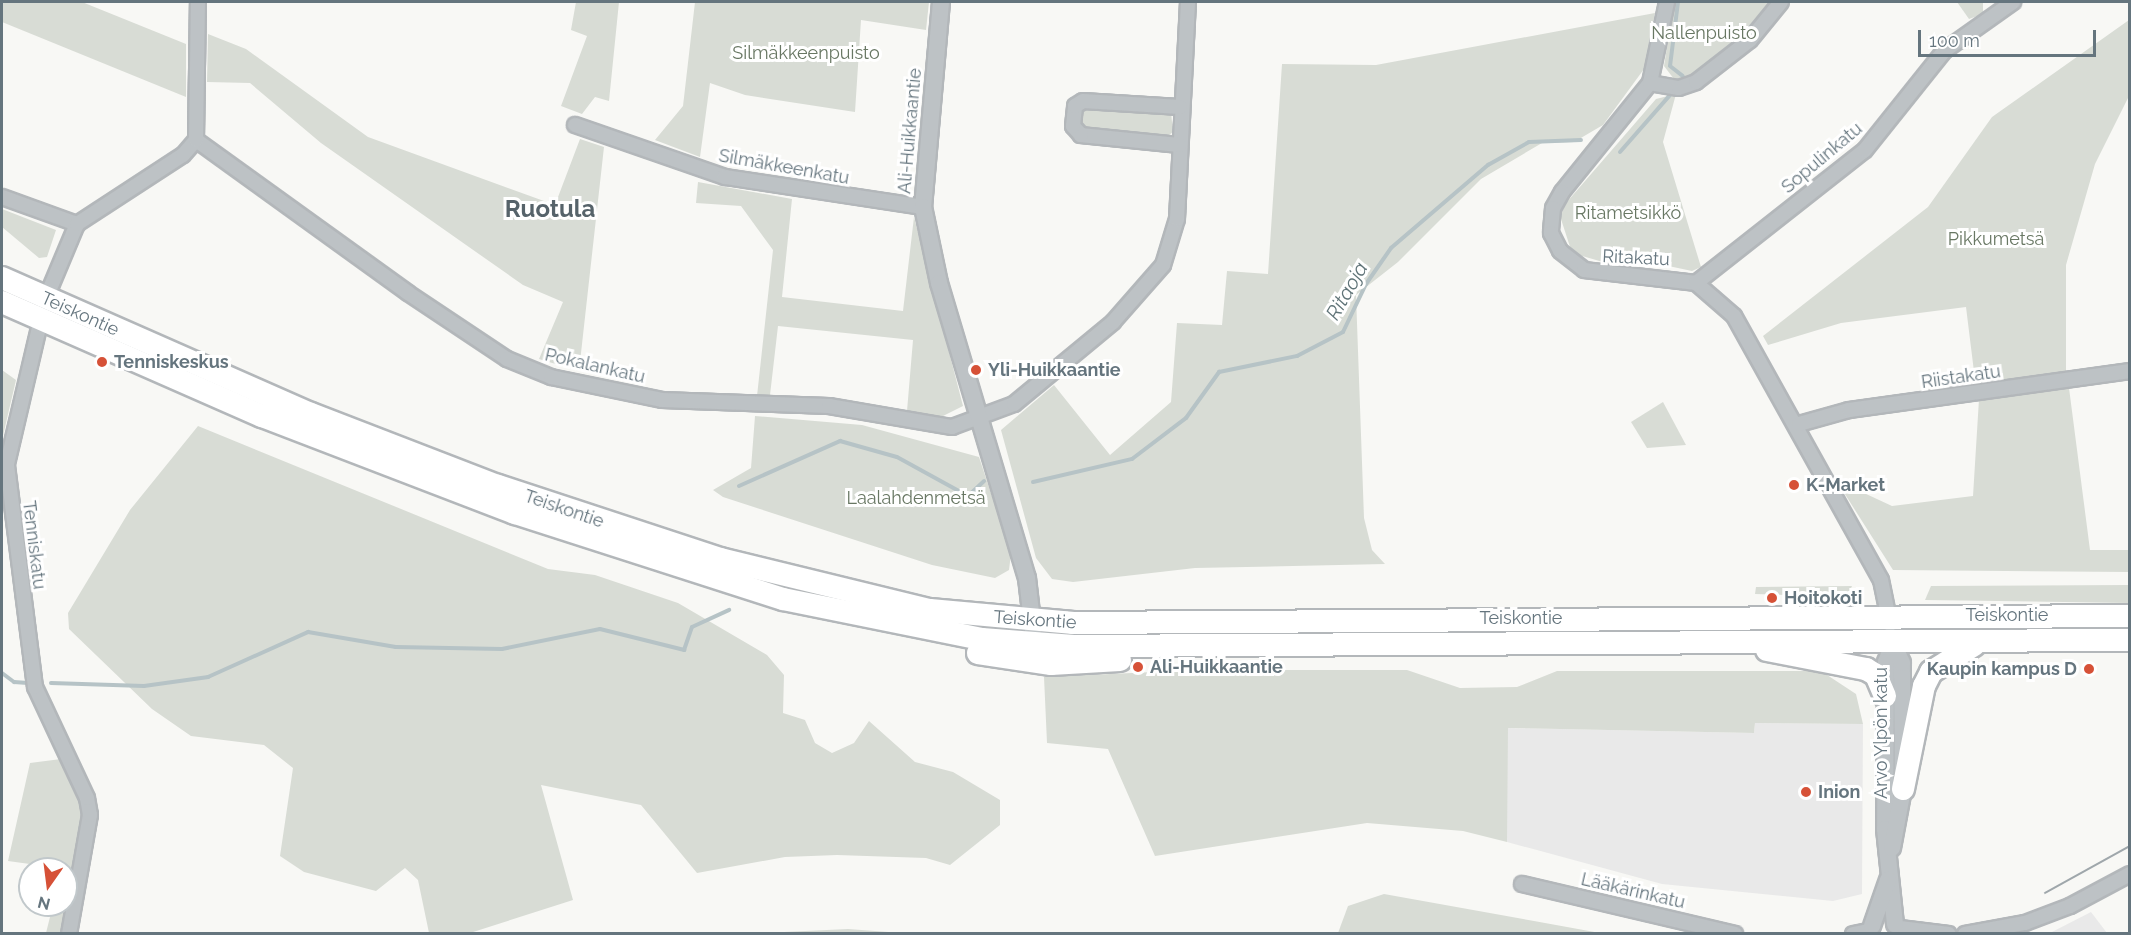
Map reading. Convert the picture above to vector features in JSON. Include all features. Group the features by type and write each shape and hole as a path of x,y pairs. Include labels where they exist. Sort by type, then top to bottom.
{"highway":[{"name":"Teiskontie","path":"2,278 43,309 454,492 783,599 900,625 1034,645 1893,644 2130,640"},
{"name":"Teiskontie","path":"2,302 43,309 322,418 620,528 844,592 930,610 1033,622 1889,615 2130,616"},
{"path":"900,625 933,643 1051,664 1161,656 1179,646"},
{"path":"1903,789 1917,706 1931,672 1981,642"},
{"path":"1749,643 1786,658 1866,669 1876,675 1886,696"}],"street":[{"path":"2,197 77,224 183,155 196,140 198,2"},
{"name":"Ali-Huikkaantie","path":"941,2 922,207 939,284 982,418 1027,578 1034,645"},
{"path":"982,418 1014,404 1088,345 1163,265 1177,219 1180,107 1188,2"},
{"name":"Ritakatu","path":"1667,2 1650,83 1562,192 1553,208 1551,233 1570,263 1595,275 1661,275 1696,283 1734,316 1799,424 1881,580 1893,644"},
{"path":"1650,83 1679,88 1696,82 1750,40 1780,2"},
{"name":"Sopulinkatu","path":"1696,283 1865,150 1944,51 2013,2"},
{"path":"1179,145 1081,135 1073,126 1075,106 1083,101 1180,107"},
{"name":"Silmäkkeenkatu","path":"575,125 724,177 922,207"},
{"name":"Pokalankatu","path":"196,140 408,293 507,359 551,377 662,400 829,406 938,427 982,418"},
{"name":"Tenniskatu","path":"69,933 90,815 80,780 40,706 7,464 43,309 77,224"},
{"name":"Riistakatu","path":"1799,424 1849,410 2130,371"},
{"name":"Arvo Ylpön katu","path":"1893,644 1886,696 1888,880 1900,928"},
{"name":"Arvo Ylpön katu","path":"1888,860 1903,789 1902,663 1893,644"},
{"path":"1965,933 2025,923 2070,906 2130,874"},
{"name":"Arvo Ylpön katu","path":"1865,931 1888,880"},
{"name":"Lääkärinkatu","path":"1522,884 1736,933"},
{"path":"1865,931 1900,928 1949,933"}],"shaded area":[{"path":"1755,723 1863,724 1862,894 1833,901 1662,884 1507,842 1507,728 1754,733"},
{"path":"2091,912 2107,933 2050,933"}],"green space":[{"path":"2,2 82,2 186,44 186,97 2,22"},
{"path":"576,2 619,2 609,101 595,97 582,114 561,106 587,36 571,30"},
{"name":"Silmäkkeenpuisto","path":"695,2 929,2 926,30 861,20 855,112 745,95 710,83 700,157 655,140 683,106"},
{"name":"Nallenpuisto","path":"1674,2 1774,2 1731,50 1687,81 1674,79 1664,66"},
{"path":"1957,2 1983,2 1983,14 1969,19"},
{"path":"1655,13 1644,69 1603,125 1574,142 1542,143 1481,179 1398,262 1356,295 1364,518 1372,550 1385,564 1195,568 1073,582 1052,579 1036,558 1001,430 1054,385 1110,455 1171,402 1177,323 1222,325 1227,271 1268,274 1282,64 1376,65"},
{"name":"Pikkumetsä","path":"2129,20 2129,96 2095,164 2066,265 2066,371 1976,388 1966,307 1841,323 1768,345 1763,336 1928,207 1992,117"},
{"path":"208,34 246,49 368,137 555,205 580,139 604,147 579,371 539,359 563,302 523,285 321,143 250,83 207,82"},
{"name":"Ritametsikkö","path":"1676,94 1663,142 1701,267 1692,271 1659,264 1620,267 1572,253 1560,216 1566,203 1656,99"},
{"path":"1085,106 1171,112 1173,132 1164,139 1080,129 1077,113"},
{"path":"698,182 792,199 782,297 903,311 914,217 963,406 941,417 907,411 913,340 778,326 770,395 757,396 773,250 741,206 696,203"},
{"path":"2,209 56,230 47,257 39,258 2,227"},
{"path":"2,370 16,380 2,440"},
{"path":"2069,388 2090,550 2129,550 2129,572 1893,570 1836,480 1892,506 1973,496 1979,399"},
{"path":"1663,402 1686,445 1647,448 1631,422"},
{"name":"Laalahdenmetsä","path":"755,416 862,425 979,457 1011,554 1009,570 995,578 932,565 723,497 713,490 751,468"},
{"path":"198,426 548,569 595,575 678,603 767,655 784,675 783,713 805,720 815,743 832,753 854,743 869,721 915,762 953,772 1000,800 1000,825 950,865 926,858 837,855 785,857 697,873 641,805 541,785 573,900 470,933 429,933 418,880 405,868 376,891 304,872 280,856 293,768 264,745 191,736 152,709 69,629 68,613 130,510"},
{"path":"2129,585 2129,603 1925,600 1931,586"},
{"path":"1852,586 1847,597 1755,594 1756,587"},
{"path":"1198,670 1407,670 1460,688 1517,687 1557,671 1821,671 1856,694 1863,724 1755,723 1754,733 1508,728 1507,842 1463,831 1367,823 1155,856 1108,749 1047,743 1044,677"},
{"path":"61,759 77,790 82,822 75,857 18,857 18,862 8,861 30,763"},
{"path":"1384,894 1600,933 1338,933 1348,906"},
{"path":"50,917 64,917 61,933 46,933"},
{"path":"848,929 902,933 783,933 784,932"}],"waterway":[{"path":"1678,2 1670,66 1683,76"},
{"path":"1620,152 1670,95"},
{"name":"Ritaoja","path":"1033,482 1132,459 1186,418 1219,372 1297,356 1343,332 1366,284 1391,248 1488,165 1529,142 1581,140"},
{"path":"739,486 840,441 897,457 968,496 984,481"},
{"path":"51,683 144,686 208,677 308,632 396,647 502,649 600,629 684,650 692,627 729,610"},
{"path":"2,673 14,682 28,683"}],"tram line":[{"path":"2045,893 2130,846"}],"place":[{"name":"Tenniskeskus","path":"102,362"},
{"name":"Yli-Huikkaantie","path":"976,370"},
{"name":"K-Market","path":"1794,485"},
{"name":"Hoitokoti","path":"1772,598"},
{"name":"Ali-Huikkaantie","path":"1138,667"},
{"name":"Kaupin kampus D","path":"2089,669"},
{"name":"Inion","path":"1806,792"}],"district":[{"name":"Ruotula","path":"550,209"}]}
